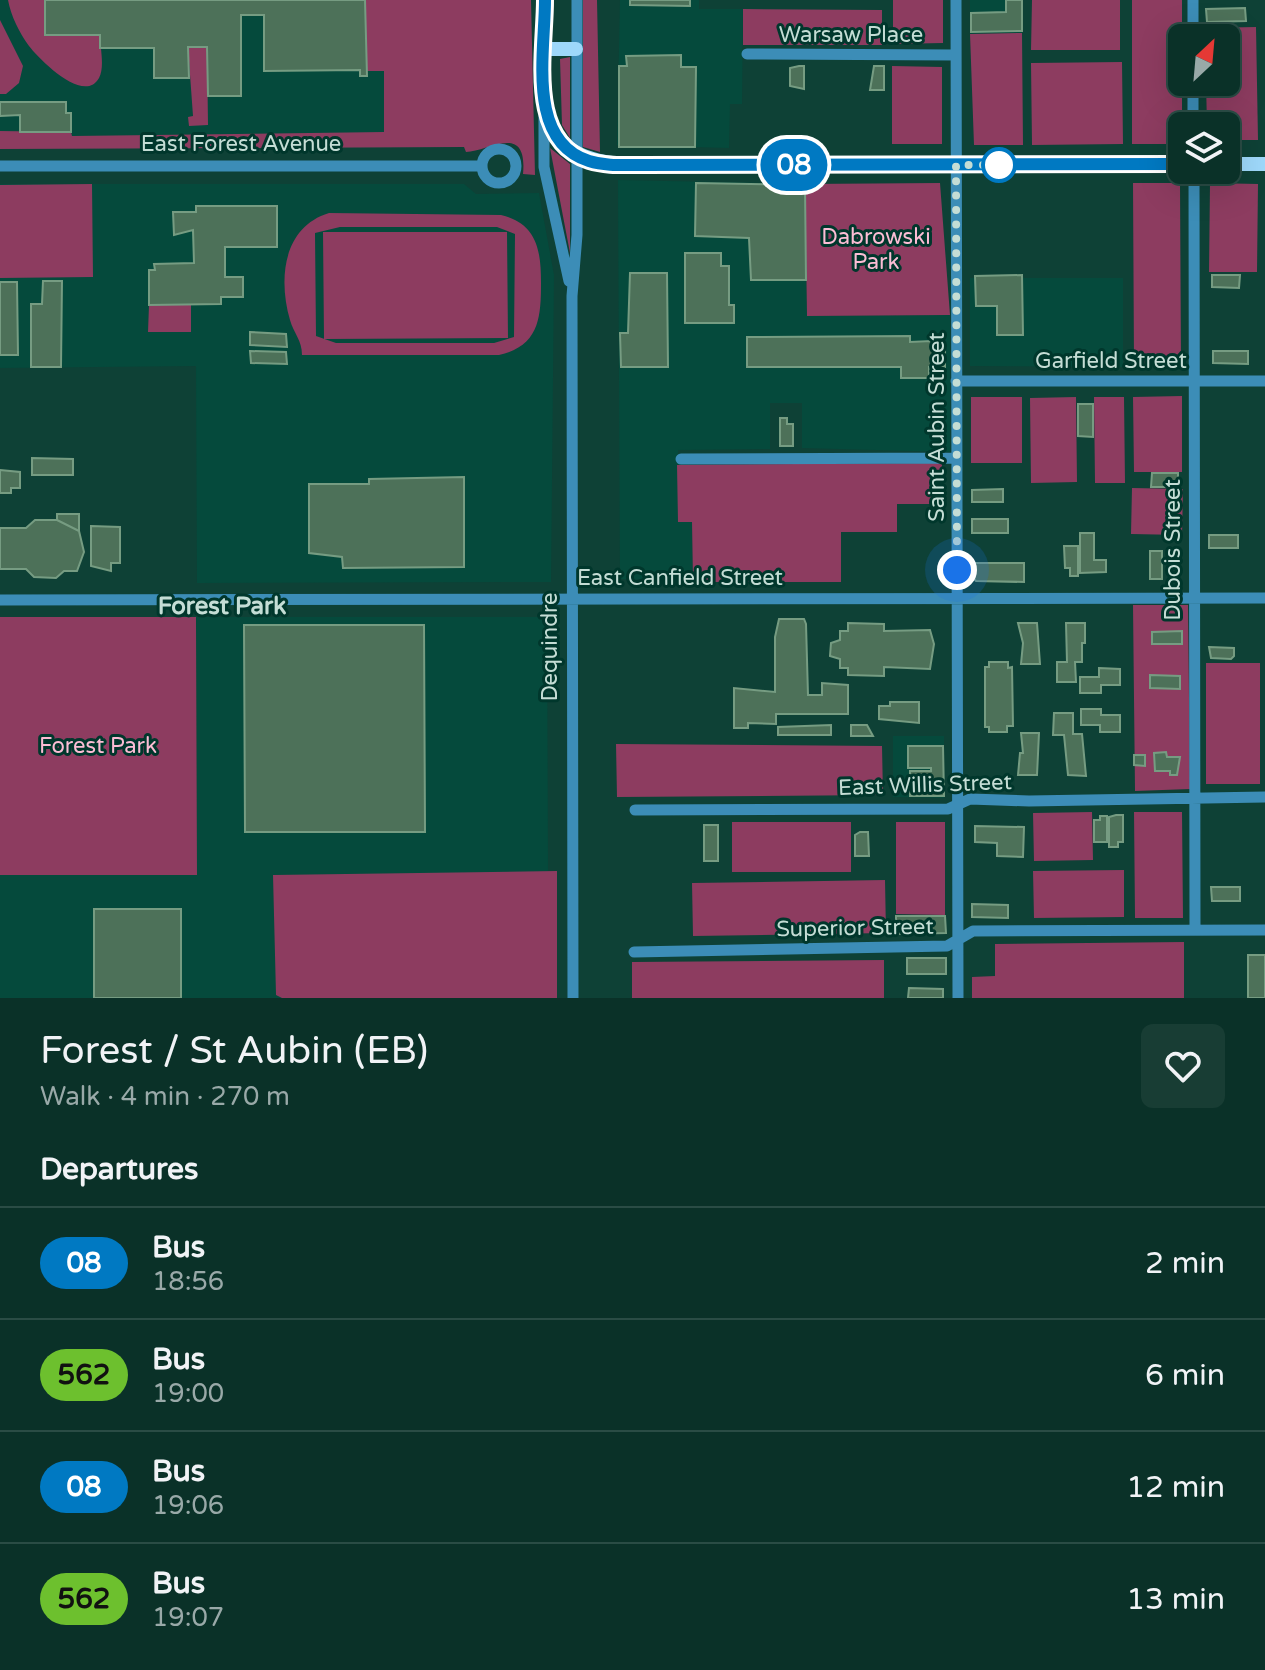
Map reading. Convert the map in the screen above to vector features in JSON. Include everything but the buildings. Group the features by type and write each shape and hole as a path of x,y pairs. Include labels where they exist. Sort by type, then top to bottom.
{"main road":[{"name":"Dequindre","path":"544,116 545,0"},
{"path":"545,49 576,49"},
{"path":"544,116 560,142 576,156 607,164 1168,164"},
{"path":"1240,164 1265,164"}],"street":[{"name":"Dequindre","path":"573,998 572,296 577,235 577,0"},
{"name":"Saint Aubin Street","path":"956,0 958,998"},
{"path":"1193,0 1193,24"},
{"name":"Warsaw Place","path":"747,54 955,55"},
{"name":"Dequindre","path":"544,116 544,167 572,296"},
{"name":"East Forest Avenue","path":"0,166 481,166"},
{"name":"Dubois Street","path":"1194,184 1195,930"},
{"name":"Garfield Street","path":"956,381 1265,381"},
{"path":"681,459 957,458"},
{"name":"East Canfield Street","path":"0,600 1265,598"},
{"name":"East Willis Street","path":"635,810 948,809 970,799 1265,797"},
{"name":"Superior Street","path":"634,952 947,946 973,931 1265,930"}],"shaded area":[{"path":"0,0 522,0 465,147 0,149"},
{"path":"620,0 699,0 699,9 743,9 742,104 730,104 729,148 617,145"},
{"path":"970,0 1021,0 1022,33 970,34"},
{"path":"618,180 805,184 807,316 950,315 950,452 802,448 802,403 770,403 770,449 678,450 678,521 692,522 693,582 620,579"},
{"path":"0,184 464,184 476,194 539,193 554,275 551,582 197,583 196,366 0,368"},
{"path":"970,278 1123,278 1123,367 970,366"},
{"path":"196,617 547,617 548,871 557,871 557,998 0,998 0,875 197,875"},
{"path":"893,736 944,736 944,798 893,797"}],"green space":[{"path":"8,0 45,0 45,35 100,35 102,63 99,78 92,85 83,86 52,69 25,41"},
{"path":"365,0 531,0 535,175 523,174 523,158 519,148 504,143 466,152 464,147 0,149 0,131 71,132 72,136 384,132 384,71 367,71 365,65"},
{"path":"583,0 597,0 600,152 583,147"},
{"path":"893,0 943,0 943,43 893,44"},
{"path":"1032,0 1120,0 1120,50 1031,50"},
{"path":"1132,0 1182,0 1182,24 1168,24 1168,96 1182,96 1182,112 1168,112 1168,144 1132,144"},
{"path":"743,9 882,10 882,45 743,45"},
{"path":"0,20 23,66 19,83 6,94 0,94"},
{"path":"1240,27 1256,27 1258,140 1240,140 1240,112 1207,112 1206,96 1240,96"},
{"path":"1022,33 1023,145 974,145 970,34"},
{"path":"188,47 207,47 208,125 189,126 188,117 193,116"},
{"path":"570,57 570,138 562,125 560,59"},
{"path":"1122,62 1123,144 1032,145 1031,63"},
{"path":"892,66 942,67 942,144 892,144"},
{"path":"550,148 570,164 570,253"},
{"name":"Dabrowski Park","path":"940,183 950,315 807,316 805,184"},
{"path":"1133,183 1180,184 1181,364 1134,364"},
{"path":"92,184 93,277 0,278 0,185"},
{"path":"1210,184 1258,184 1257,272 1209,272"},
{"path":"329,213 501,215 513,219 529,232 538,249 541,296 535,329 522,345 499,355 302,355 286,304 285,272 293,242 314,220","holes":["340,227 497,227 515,234 514,337 494,343 336,343 316,336 315,233"]},
{"path":"323,232 507,232 508,338 324,339"},
{"path":"191,304 191,332 148,332 149,305"},
{"path":"1182,396 1182,472 1134,472 1133,397"},
{"path":"971,397 1022,397 1022,463 971,463"},
{"path":"1076,397 1077,482 1031,483 1030,398"},
{"path":"1094,397 1124,397 1125,483 1095,483"},
{"path":"942,463 942,504 897,504 897,532 841,532 841,582 693,582 692,522 678,522 677,465"},
{"path":"1132,488 1183,489 1182,535 1131,534"},
{"path":"1133,605 1188,605 1190,789 1135,791"},
{"name":"Forest Park","path":"0,617 196,617 197,875 0,875"},
{"path":"1206,663 1260,663 1260,784 1206,784"},
{"path":"616,744 882,746 883,795 617,797"},
{"path":"1092,812 1093,860 1034,861 1033,813"},
{"path":"1134,812 1182,812 1183,918 1135,918"},
{"path":"732,822 851,822 851,872 732,872"},
{"path":"896,822 945,822 945,915 896,914"},
{"path":"1124,870 1124,917 1034,918 1033,871"},
{"path":"557,871 557,998 282,998 276,995 273,875"},
{"path":"885,880 886,933 693,936 692,883"},
{"path":"1184,942 1184,998 972,998 972,977 995,976 995,944"},
{"path":"884,960 884,998 632,998 632,962"}],"bus line":[{"name":"08","path":"545,0 544,116 565,148 590,161 639,165 1168,164"}],"district":[{"name":"Forest Park","path":"222,606"}],"route":[{"path":"957,570 956,165 999,165"}]}
